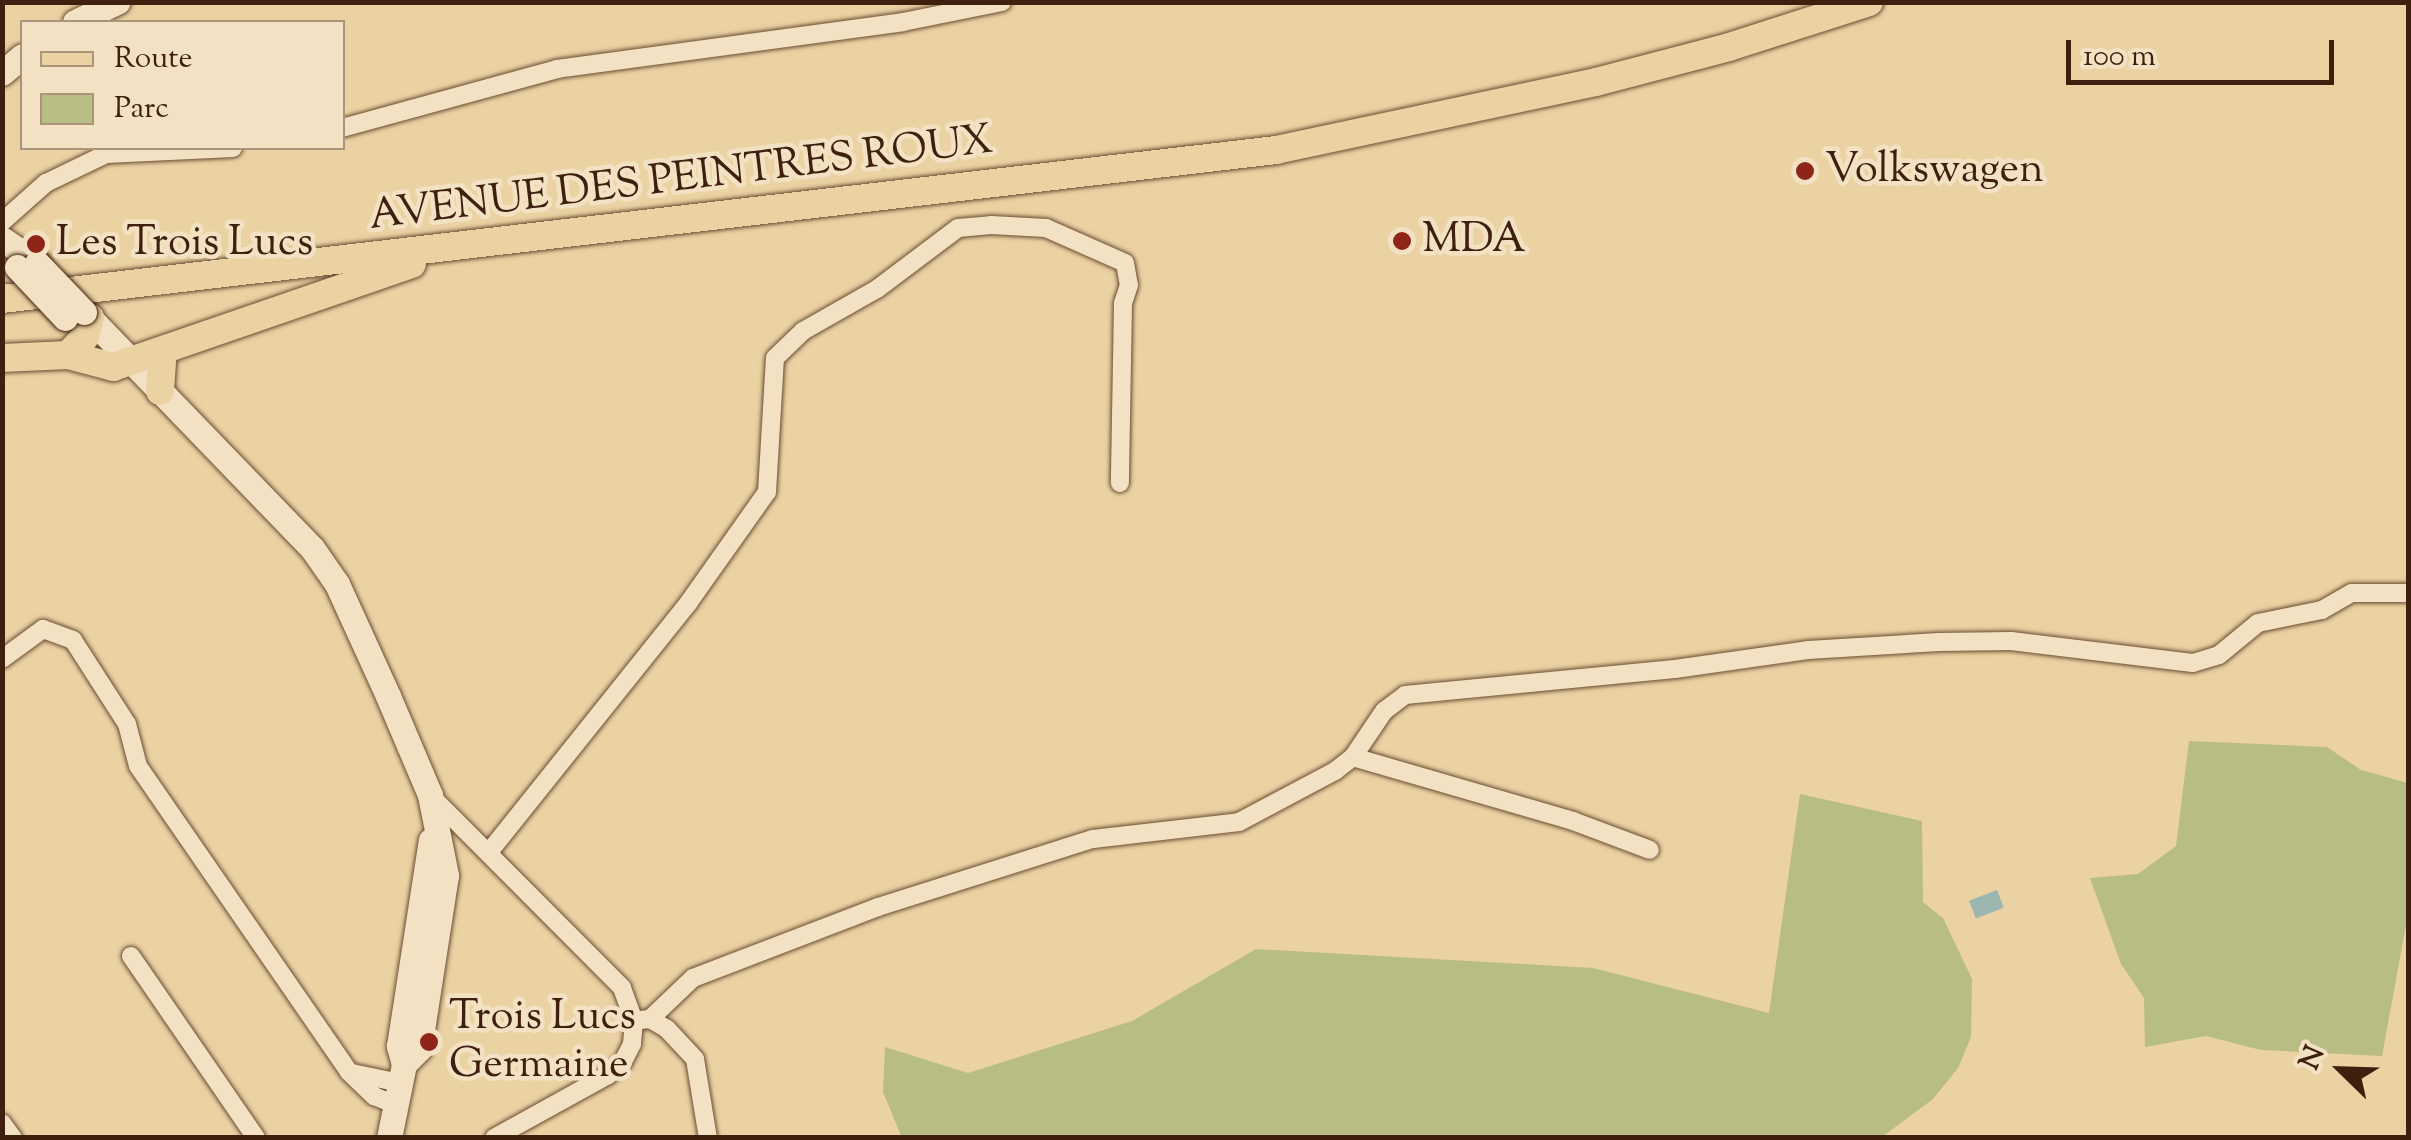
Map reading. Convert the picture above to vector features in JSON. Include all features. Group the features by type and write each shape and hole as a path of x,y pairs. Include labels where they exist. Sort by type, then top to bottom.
{"main road":[{"path":"79,20 117,2"},
{"name":"AVENUE DES PEINTRES ROUX","path":"1099,171 1409,109 1724,32 1806,2"},
{"name":"AVENUE DES PEINTRES ROUX","path":"2,299 1276,150 1448,114 1728,47 1869,2"},
{"path":"124,364 409,266 438,250"},
{"path":"12,254 78,328 160,391 312,548 337,584 432,808 400,1046 400,1084 389,1138"},
{"name":"AVENUE DES PEINTRES ROUX","path":"12,254 153,280"},
{"path":"2,358 78,328"},
{"path":"78,328 124,364"},
{"path":"160,391 163,352"}],"street":[{"path":"345,127 557,69 903,22 1002,2"},
{"path":"12,254 46,183 106,154 190,150"},
{"path":"489,852 689,602 767,492 775,358 803,331 877,288 958,228 1046,228 1125,263 1129,284 1124,303 1120,482"},
{"path":"494,1138 608,1075 623,1062 642,1020 693,978 878,906 1094,838 1239,822 1353,757 1359,742 1384,711 1395,700 1416,693 1675,670 1808,650 1939,642 2011,641 2193,663 2219,655 2240,633 2258,623 2322,610 2352,593 2408,593"},
{"path":"2,659 43,629 74,640 127,724 138,766 350,1072 400,1084"},
{"path":"1353,757 1573,821 1650,850"},
{"path":"432,808 489,852 622,988 642,1020 667,1029 696,1059 708,1138"},
{"path":"131,956 256,1138"},
{"path":"2,1124 13,1138"}],"green space":[{"path":"2189,741 2327,747 2361,770 2408,783 2408,914 2382,1056 2261,1050 2206,1036 2145,1047 2144,998 2121,964 2090,878 2138,874 2176,846"},
{"path":"1800,794 1922,821 1923,902 1943,918 1972,979 1971,1037 1958,1068 1933,1099 1882,1137 902,1138 883,1092 885,1047 968,1073 1132,1021 1256,949 1593,968 1769,1013"}],"water":[{"path":"1997,890 2004,908 1976,918 1969,901"}],"place":[{"name":"Volkswagen","path":"1805,171"},
{"name":"MDA","path":"1402,241"},
{"name":"Les Trois Lucs","path":"36,244"},
{"name":"Trois Lucs Germaine","path":"429,1042"}]}
